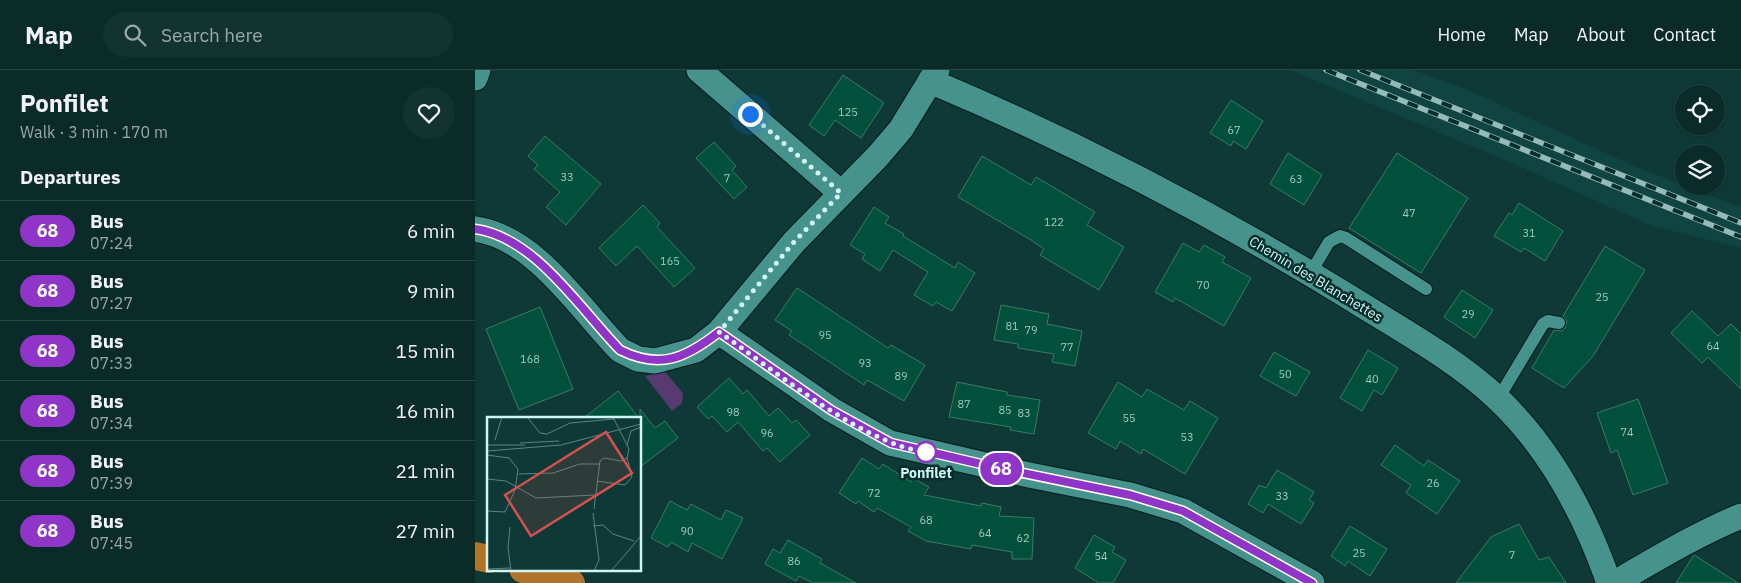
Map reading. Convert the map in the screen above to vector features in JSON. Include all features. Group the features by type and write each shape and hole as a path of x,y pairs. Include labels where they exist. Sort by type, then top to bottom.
{"highway":[{"path":"526,570 571,583"}],"street":[{"path":"475,78 479,70"},
{"path":"699,70 841,193"},
{"path":"475,229 504,237 528,252 620,350 637,359 655,361 696,350 719,332 787,250 878,156 901,129 933,76"},
{"name":"Chemin des Blanchettes","path":"933,76 975,100 1168,193 1223,222 1445,359 1498,399 1543,449 1573,497 1597,548 1609,583"},
{"path":"719,332 831,410 891,443 1000,469 1130,495 1183,511 1312,583"},
{"path":"1620,583 1625,577 1667,552 1708,530 1741,516"}],"lane":[{"path":"1310,274 1329,242 1340,236 1426,289"},
{"path":"1498,399 1543,324 1548,321 1559,323"}],"shaded area":[{"path":"1290,70 1413,70 1466,89 1636,167 1675,182 1675,195 1710,195 1741,207 1741,248 1652,226 1512,163"},
{"path":"665,372 683,393 682,403 672,411 645,376"}],"building":[{"path":"843,75 884,103 861,138 835,120 824,136 809,125"},
{"path":"1231,100 1263,121 1246,149 1233,141 1231,146 1210,133"},
{"path":"545,136 601,184 566,225 546,207 560,192 534,169 538,165 528,156"},
{"path":"714,142 736,166 732,170 747,187 734,199 696,158"},
{"path":"1288,153 1322,175 1304,205 1270,184"},
{"path":"1397,153 1468,198 1421,273 1349,228"},
{"path":"982,156 1031,185 1036,177 1095,212 1087,225 1124,247 1099,290 1040,255 1044,249 1031,240 958,197"},
{"path":"1519,203 1563,231 1545,261 1524,248 1521,252 1494,236 1509,213 1512,215"},
{"path":"643,205 660,223 657,227 695,268 674,287 637,246 616,266 599,248"},
{"path":"874,207 889,217 885,223 904,234 903,236 955,268 958,262 975,273 952,311 936,302 933,306 914,295 928,272 893,250 880,271 862,259 865,254 850,245"},
{"path":"1183,243 1199,252 1204,245 1225,257 1222,262 1251,278 1224,326 1175,298 1173,302 1155,292"},
{"path":"1605,246 1645,270 1593,356 1564,388 1532,368 1554,330 1561,331 1565,328 1567,321 1563,316"},
{"path":"797,288 888,348 891,345 925,365 904,401 867,380 864,385 789,335 792,331 775,320"},
{"path":"1462,290 1493,310 1475,338 1444,317"},
{"path":"1001,305 1049,314 1047,324 1082,331 1075,366 1052,362 1054,354 1018,348 1018,344 994,340"},
{"path":"540,307 573,389 519,410 486,329"},
{"path":"1692,311 1718,336 1731,324 1741,334 1741,389 1708,357 1702,363 1671,333"},
{"path":"1368,350 1398,368 1382,395 1374,390 1362,411 1340,398"},
{"path":"1274,352 1310,372 1296,396 1260,376"},
{"path":"729,378 743,394 747,390 769,416 778,408 792,423 796,420 810,435 780,462 767,448 763,451 738,422 727,432 712,416 708,419 697,407"},
{"path":"957,382 1007,392 1007,395 1040,400 1034,434 1010,430 1011,427 949,417"},
{"path":"1118,382 1142,397 1147,389 1184,410 1190,401 1218,418 1185,474 1143,449 1141,454 1120,441 1116,449 1088,433"},
{"path":"618,391 638,417 585,417"},
{"path":"1638,399 1668,483 1633,495 1617,450 1611,453 1597,413"},
{"path":"640,409 655,428 665,421 678,438 641,466 641,417"},
{"path":"1395,445 1424,466 1428,460 1460,481 1437,514 1406,493 1411,485 1381,465"},
{"path":"862,458 879,469 883,464 911,482 913,478 929,487 924,495 981,506 982,503 1001,507 999,516 1034,518 1032,559 1012,559 1012,552 972,545 971,549 926,541 908,531 911,527 877,508 874,512 858,501 856,504 839,493"},
{"path":"1277,470 1314,492 1309,500 1314,503 1301,524 1268,504 1263,513 1248,504 1259,485 1266,488"},
{"path":"670,501 687,510 691,504 721,520 726,510 743,518 722,559 692,543 688,552 671,542 668,547 651,538"},
{"path":"1519,524 1539,560 1549,557 1566,583 1456,583 1491,537"},
{"path":"1350,526 1387,549 1370,576 1348,561 1345,566 1331,556"},
{"path":"1094,535 1115,547 1112,552 1126,560 1113,583 1099,583 1075,568"},
{"path":"788,540 822,559 820,563 856,583 813,583 799,576 796,581 765,564 773,549 780,553"},
{"path":"1694,555 1738,583 1676,583"}],"railway":[{"path":"1326,70 1741,237"},
{"path":"1360,70 1741,223"}],"bus line":[{"name":"68","path":"475,229 485,230 504,237 528,252 550,273 620,350 637,359 655,361 696,350 719,332 831,410 862,429 891,443 1029,475 1130,495 1183,511 1312,583"}],"place":[{"name":"Ponfilet","path":"926,452"}],"route":[{"path":"750,114 841,193 794,242 719,332 831,410 862,429 891,443 926,452"}]}
